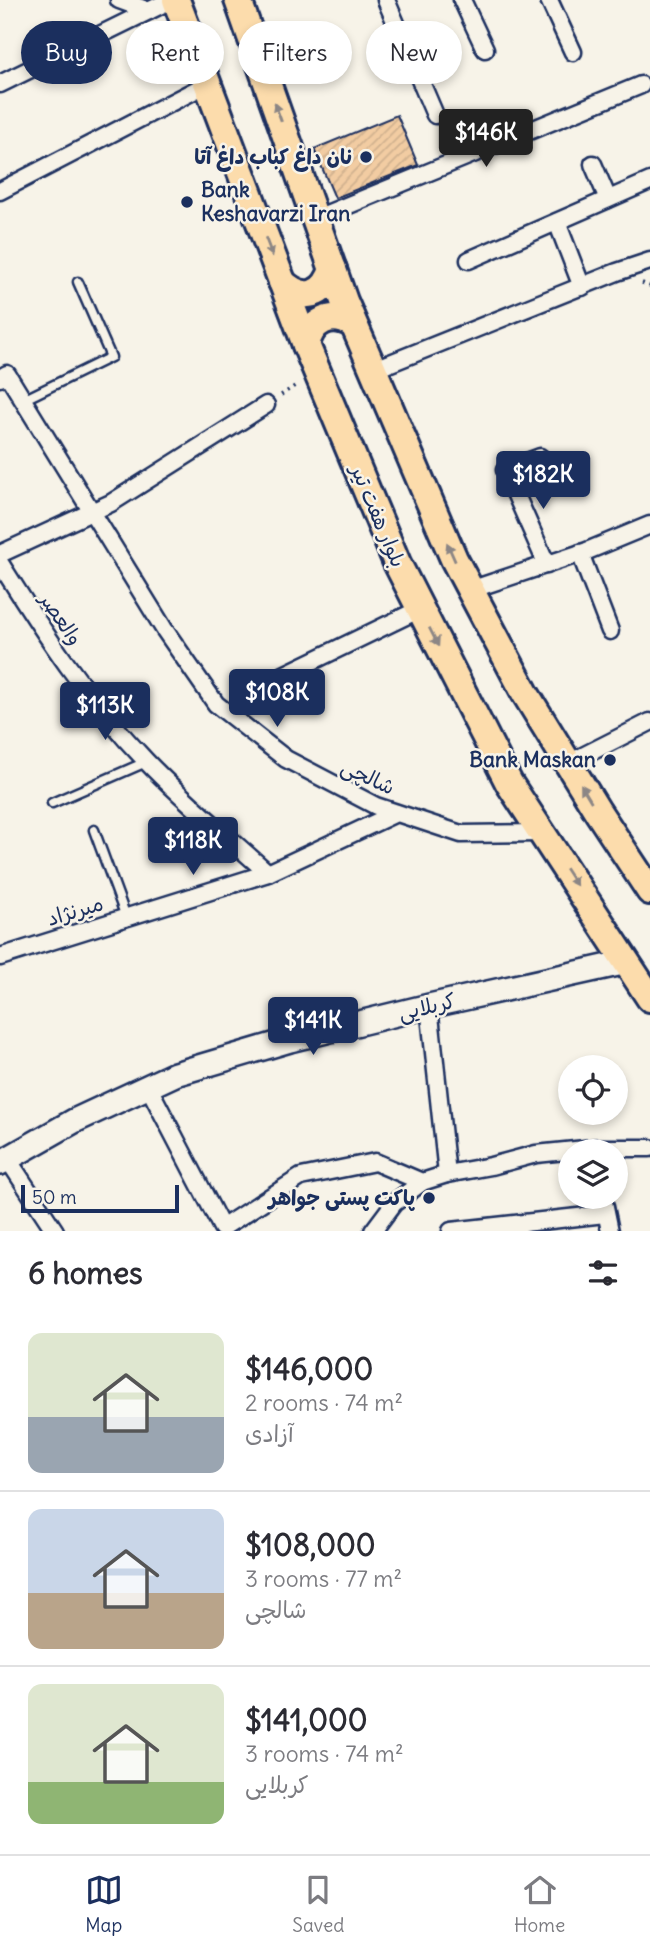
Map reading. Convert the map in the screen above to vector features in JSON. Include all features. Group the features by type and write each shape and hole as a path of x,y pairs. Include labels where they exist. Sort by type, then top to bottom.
{"main road":[{"name":"بلوار هفت تیر","path":"174,0 182,21"},
{"path":"238,0 353,324 454,559 525,693 650,891"},
{"name":"بلوار هفت تیر","path":"207,84 306,345 397,563 509,783 650,998"},
{"path":"282,282 292,291 305,295 319,292 329,282 333,269"},
{"path":"306,345 308,336 319,322 336,317 353,324"}],"street":[{"path":"119,0 149,11"},
{"path":"0,84 174,0"},
{"path":"386,0 435,116"},
{"path":"462,0 485,49"},
{"path":"549,0 573,52"},
{"path":"0,191 207,84"},
{"path":"317,218 641,85"},
{"path":"593,164 608,199"},
{"path":"469,260 650,181"},
{"path":"557,222 582,286"},
{"path":"373,370 650,261"},
{"name":"شالچی","path":"4,376 23,400 164,629 216,704 286,759 376,806 461,834 542,833"},
{"path":"0,554 92,513 266,405"},
{"path":"540,457 505,470 547,565"},
{"path":"470,590 580,554 650,525"},
{"path":"580,554 610,631"},
{"name":"والعصر","path":"0,563 43,632 88,696 146,762 268,873"},
{"path":"263,685 420,610"},
{"path":"569,763 650,722"},
{"name":"میرنژاد","path":"0,956 268,873 396,813"},
{"name":"کربلایی","path":"4,1160 74,1121 175,1074 278,1044 429,1006 626,962"},
{"path":"429,1006 447,1174"},
{"path":"148,1086 222,1228 301,1177 374,1162 422,1182"},
{"path":"628,1149 650,1148"},
{"path":"373,1231 394,1203 422,1182 536,1154 558,1153"},
{"path":"4,1160 55,1231"},
{"path":"604,1209 610,1231"},
{"path":"451,1231 605,1214"}],"lane":[{"path":"23,400 111,356 78,282"},
{"path":"52,803 146,762"},
{"path":"94,830 126,917"}],"path":[{"path":"266,405 317,372"}],"building":[{"name":"نان داغ کباب داغ آتا","path":"397,115 418,165 335,198 314,149"}],"place":[{"name":"نان داغ کباب داغ آتا","path":"366,157"},
{"name":"Bank Keshavarzi Iran","path":"187,202"},
{"name":"Bank Maskan","path":"610,760"},
{"name":"پاکت پستی جواهر","path":"429,1198"}]}
